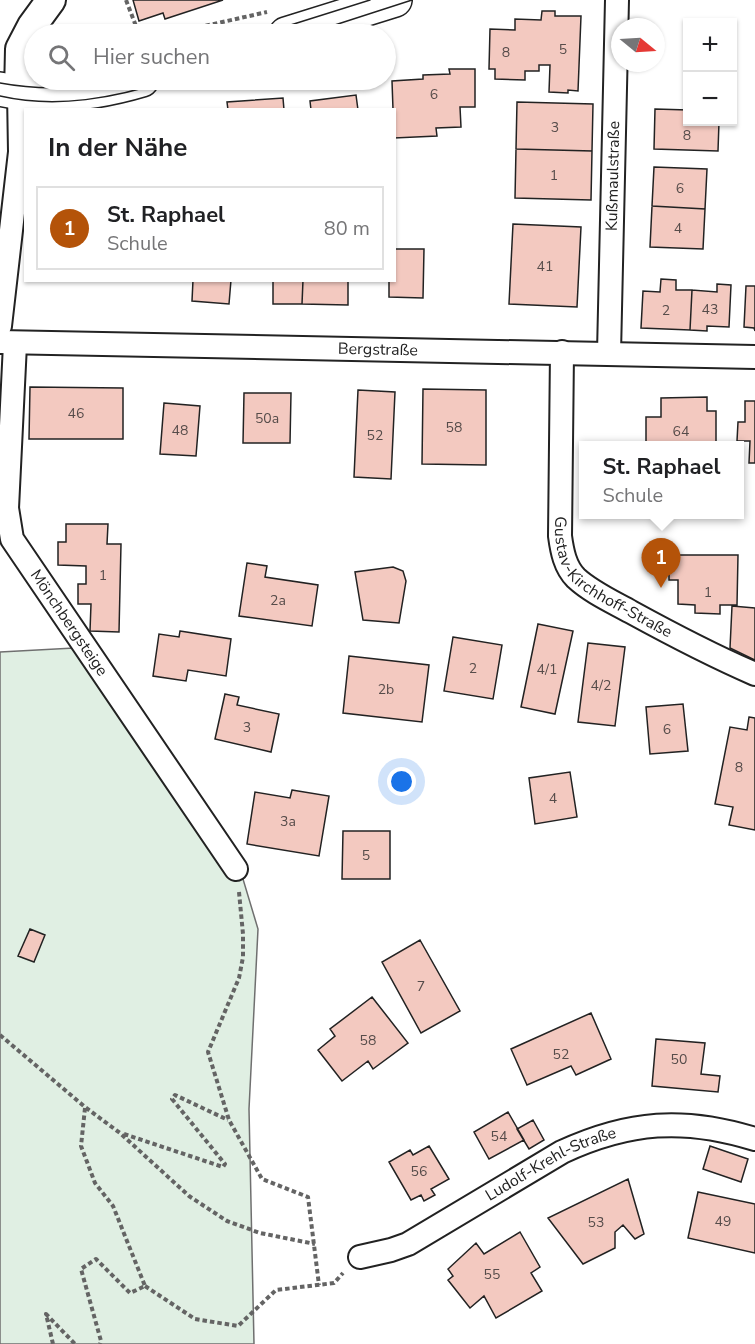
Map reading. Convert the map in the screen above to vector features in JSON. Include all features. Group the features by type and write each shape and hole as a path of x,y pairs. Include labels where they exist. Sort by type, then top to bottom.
{"main road":[{"path":"277,23 395,0"},
{"path":"9,91 69,95 106,90"}],"street":[{"path":"33,24 51,0"},
{"name":"Kußmaulstraße","path":"609,353 617,0"},
{"path":"0,326 20,152 9,91 24,43"},
{"name":"Bergstraße","path":"7,343 105,343 755,357"},
{"name":"Mönchbergsteige","path":"7,343 7,508 12,538 236,869"},
{"name":"Gustav-Kirchhoff-Straße","path":"562,352 560,536 570,570 576,578 603,596 707,654 755,674"},
{"name":"Ludolf-Krehl-Straße","path":"360,1257 408,1244 562,1152 613,1132 638,1127 682,1124 717,1128 755,1139"}],"path":[{"path":"126,0 135,24"},
{"path":"86,1107 81,1146 95,1183 113,1206 145,1286 195,1320 238,1326 276,1290 319,1285 309,1197 262,1179 229,1120 208,1052 239,978 243,957 242,912 236,869"},
{"path":"0,1035 86,1107 120,1132 189,1196 227,1221 260,1233 315,1244"},
{"path":"120,1132 223,1167 225,1164 172,1099 175,1095 229,1120"},
{"path":"100,1344 81,1269 96,1259 130,1293 145,1286"},
{"path":"54,1344 46,1314 75,1344"}],"green space":[{"path":"74,648 237,859 258,929 249,1109 254,1344 0,1344 0,652"}],"building":[{"path":"133,0 223,0 165,19 163,13 139,21"},
{"path":"542,11 555,11 555,16 581,16 578,91 549,92 550,65 539,65 539,71 525,71 525,80 495,79 495,69 489,69 490,29 515,30 515,19 541,20"},
{"path":"449,69 475,69 475,107 460,107 461,127 436,128 437,136 396,138 396,108 393,108 392,90 396,90 396,81 423,79 423,75 450,74"},
{"path":"356,95 358,108 311,108 310,101"},
{"path":"283,98 284,108 228,108 227,102"},
{"path":"517,102 593,104 592,151 516,149"},
{"path":"655,109 683,110 683,126 719,126 718,151 654,149"},
{"path":"516,149 592,151 591,200 515,198"},
{"path":"654,167 707,169 705,209 652,206"},
{"path":"652,206 705,209 703,249 650,247"},
{"path":"513,224 581,227 577,307 509,304"},
{"path":"396,249 424,249 423,298 389,297 389,282 396,282"},
{"path":"661,279 676,280 676,290 692,290 690,330 641,328 643,291 660,292"},
{"path":"193,282 231,282 229,304 192,301"},
{"path":"273,282 303,282 302,304 273,304"},
{"path":"303,282 348,282 348,305 302,304"},
{"path":"717,284 731,285 729,327 707,326 707,331 690,330 692,290 717,292"},
{"path":"746,286 755,286 755,331 754,328 744,327"},
{"path":"30,387 123,388 123,439 29,439"},
{"path":"423,389 486,390 486,465 422,464"},
{"path":"358,390 395,392 391,479 354,477"},
{"path":"244,393 291,393 290,443 243,443"},
{"path":"707,397 707,411 716,411 716,441 646,441 646,417 661,417 661,398"},
{"path":"745,401 755,401 755,463 749,463 750,441 737,441 738,422 745,422"},
{"path":"164,403 200,406 196,456 160,454"},
{"path":"66,524 108,524 107,544 121,544 119,632 90,631 91,604 78,604 78,584 86,584 86,566 58,565 58,542 66,542"},
{"path":"679,555 738,555 737,605 720,605 720,614 695,613 695,605 678,604 678,580 669,580 669,557 679,558"},
{"path":"247,563 267,566 265,577 318,585 312,626 239,616"},
{"path":"393,567 403,571 406,581 399,623 363,620 355,572"},
{"path":"732,606 755,608 755,660 730,648"},
{"path":"538,624 573,631 555,714 521,707"},
{"path":"180,631 231,639 226,676 188,670 186,681 153,676 159,634 179,637"},
{"path":"453,637 502,645 493,699 444,691"},
{"path":"588,643 625,647 615,726 578,722"},
{"path":"349,656 429,665 422,722 343,713"},
{"path":"225,694 239,697 237,705 279,714 271,752 215,739"},
{"path":"683,704 688,751 650,754 646,707"},
{"path":"749,717 755,718 755,830 729,825 733,807 715,804 730,727 747,730"},
{"path":"570,772 577,817 535,824 529,778"},
{"path":"292,790 329,796 319,856 247,844 255,792 290,798"},
{"path":"343,831 390,831 390,879 342,879"},
{"path":"30,929 45,935 34,962 18,956"},
{"path":"420,940 460,1011 421,1033 382,962"},
{"path":"372,997 408,1043 373,1069 368,1061 342,1081 318,1050 335,1036 330,1029"},
{"path":"591,1013 611,1059 576,1075 571,1066 527,1085 511,1049"},
{"path":"656,1039 705,1043 701,1074 720,1076 718,1092 652,1086"},
{"path":"508,1112 524,1140 489,1159 474,1132"},
{"path":"533,1120 544,1140 529,1149 517,1129"},
{"path":"429,1146 449,1179 431,1189 435,1195 424,1201 421,1195 411,1200 389,1162 410,1150 413,1155"},
{"path":"710,1146 748,1159 741,1182 703,1169"},
{"path":"628,1179 644,1234 635,1239 623,1225 615,1232 615,1248 583,1264 548,1218"},
{"path":"698,1192 755,1204 755,1253 688,1238"},
{"path":"520,1232 540,1267 531,1273 542,1291 496,1318 484,1296 470,1308 448,1280 453,1276 448,1269 476,1243 484,1254"}],"tram line":[{"path":"294,24 370,0"},
{"path":"338,24 412,0"},
{"path":"0,83 24,86"},
{"path":"0,96 43,102 86,100 135,90"}],"place":[{"name":"St. Raphael","path":"661,588"}]}
